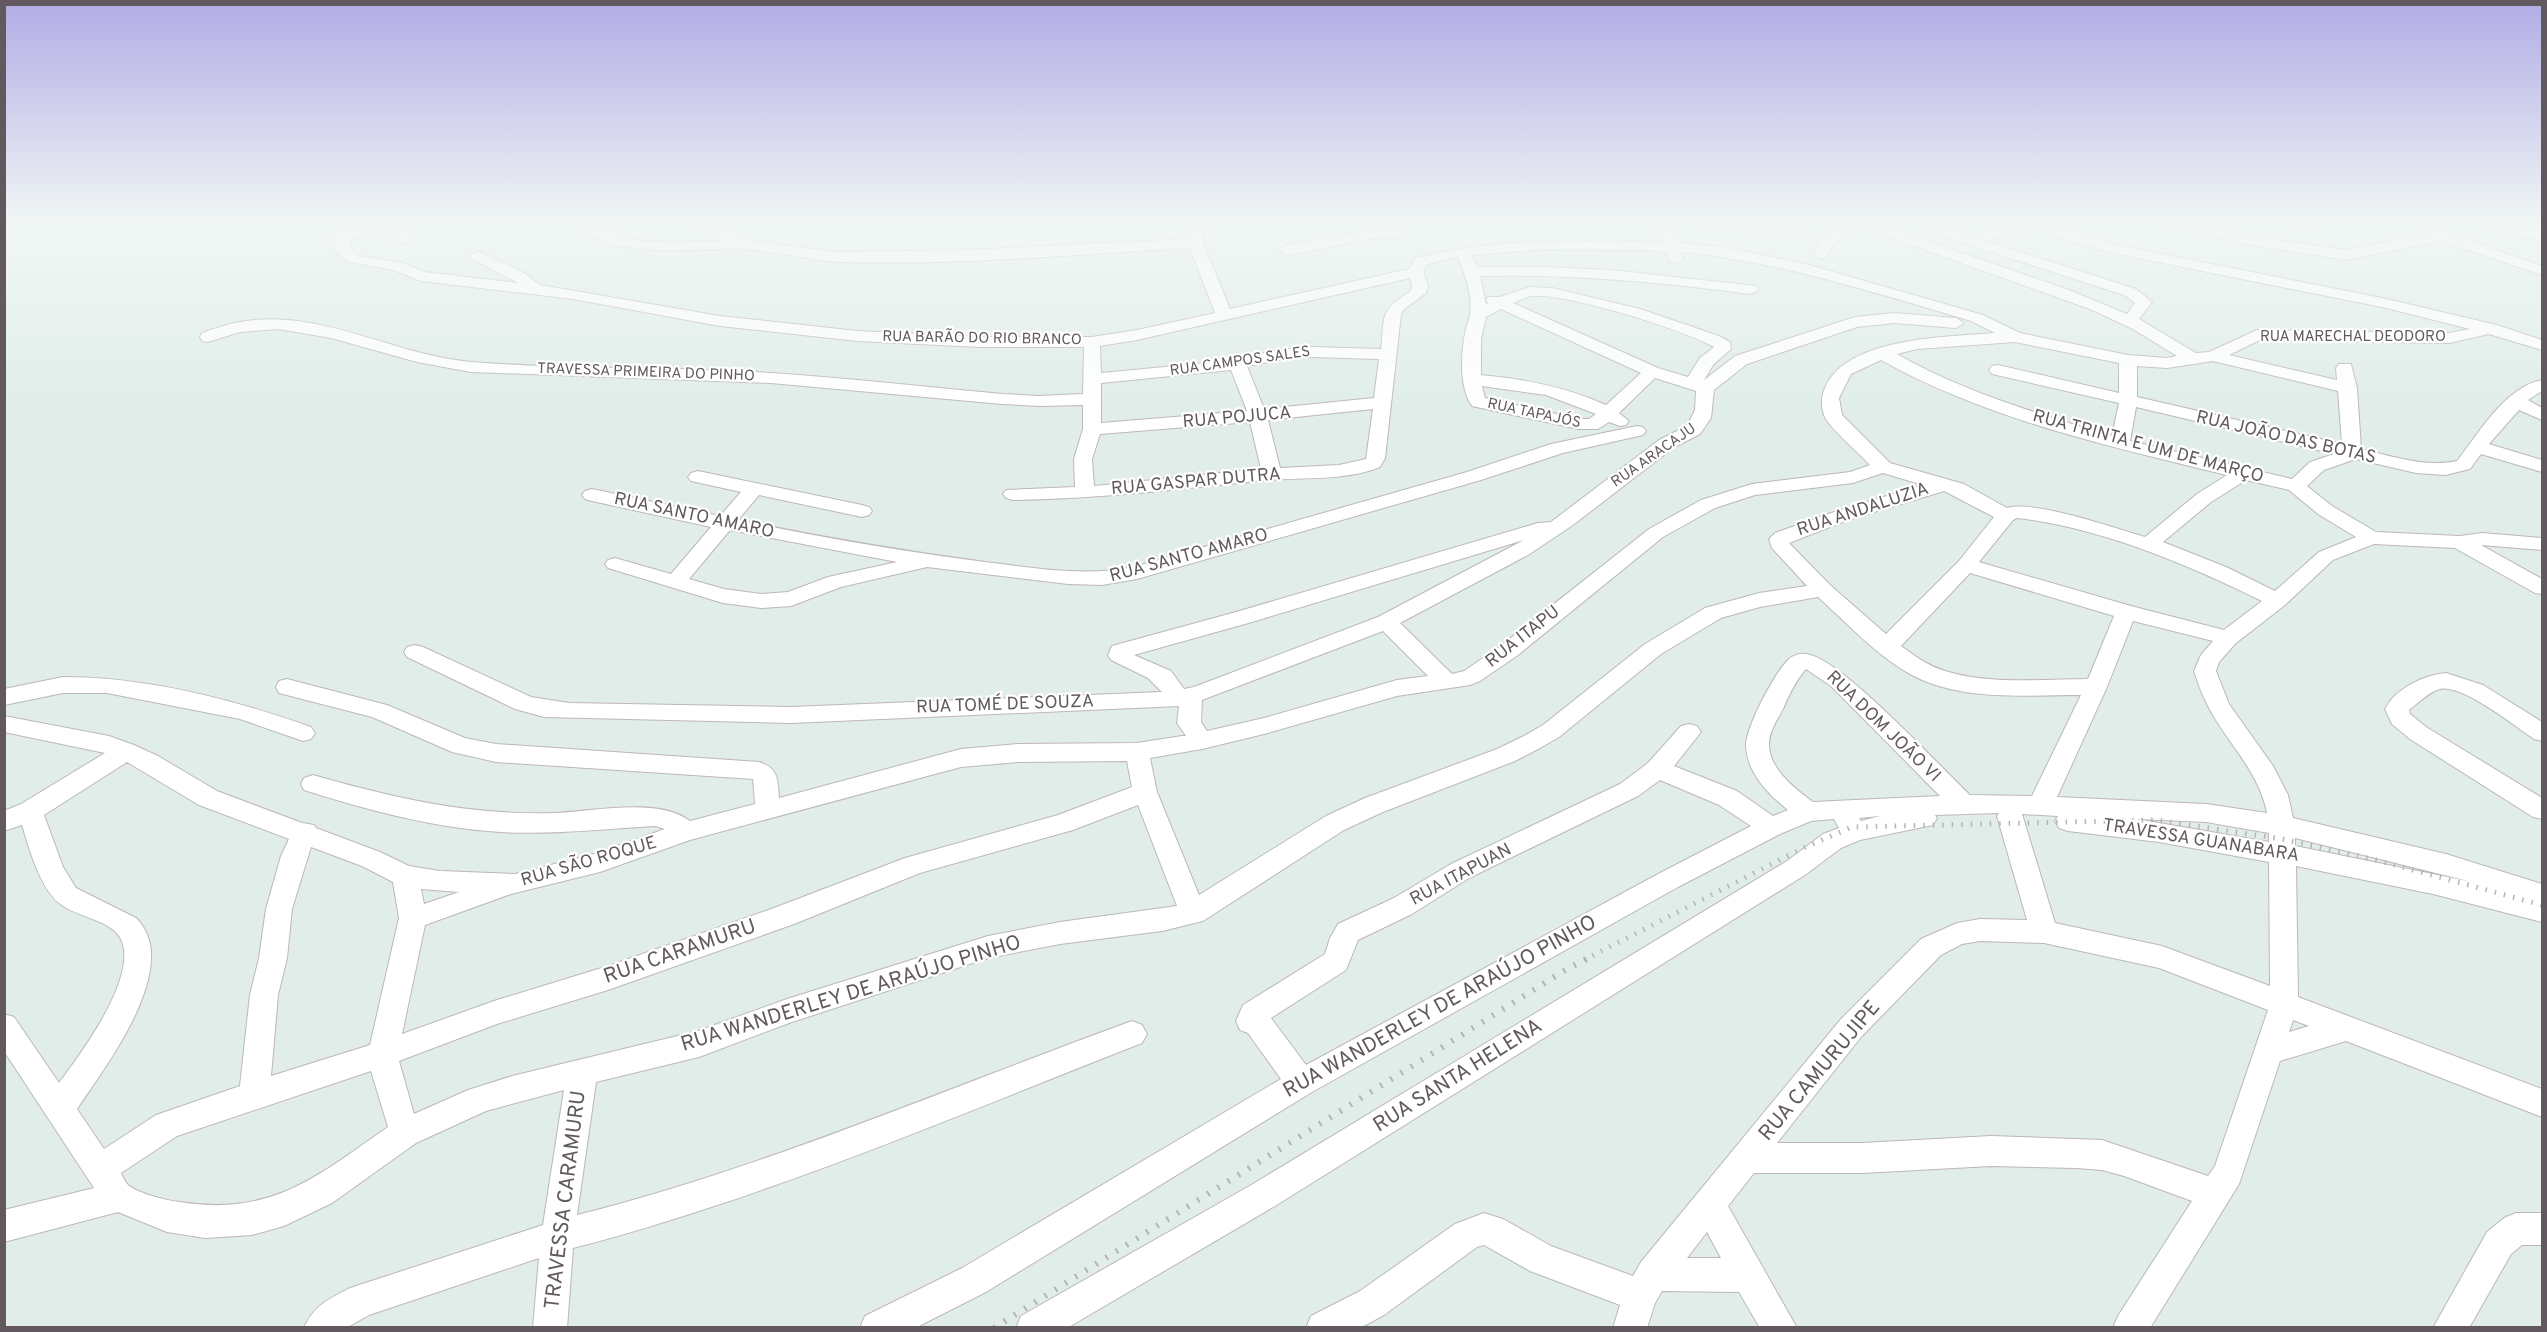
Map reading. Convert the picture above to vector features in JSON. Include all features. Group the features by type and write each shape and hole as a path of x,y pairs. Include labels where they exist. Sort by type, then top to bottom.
{"street":[{"name":"RUA BARÃO DO RIO BRANCO","path":"512,286 720,321 857,336 939,342 1092,342 1153,332 1338,286"},
{"path":"533,286 537,289"},
{"path":"1213,286 1224,315"},
{"path":"1382,403 1394,310 1418,293 1420,286"},
{"name":"RUA TAPAJÓS","path":"1475,286 1478,315 1473,335 1473,380 1476,401 1485,405 1587,425 1595,424 1609,414 1652,372"},
{"path":"1725,286 1750,289"},
{"name":"RUA BARÃO DO RIO BRANCO","path":"1868,286 1977,318 2015,337"},
{"path":"2045,286 2130,321 2195,360"},
{"path":"2112,286 2136,295 2144,302 2130,321"},
{"path":"2297,286 2381,301 2491,328 2542,345"},
{"path":"1868,319 1862,309 1875,288"},
{"path":"1478,315 1530,291 1557,292 1701,334 1721,343 1723,349 1706,362 1699,386"},
{"path":"1476,293 1503,303 1652,372 1699,386 1740,360 1778,345 1868,319 1894,318 1993,326"},
{"name":"TRAVESSA PRIMEIRA DO PINHO","path":"208,337 239,327 274,324 332,334 432,362 471,367 771,378 1029,401 1090,399"},
{"name":"RUA MARECHAL DEODORO","path":"1875,470 1833,416 1830,398 1836,383 1845,370 1882,353 1929,342 2015,337 2128,360 2167,363 2213,356 2257,335 2449,338 2491,328"},
{"path":"1085,492 1083,459 1092,429 1090,399 1092,342"},
{"name":"RUA CAMPOS SALES","path":"1091,379 1218,367 1312,352 1389,354"},
{"name":"RUA TRINTA E UM DE MARÇO","path":"1882,353 1905,366 1964,392 2027,415 2120,444 2296,486 2325,510 2372,538"},
{"path":"2213,356 2348,388"},
{"path":"2120,444 2128,401 2128,360"},
{"path":"1237,363 1258,416 1272,474"},
{"path":"2296,486 2317,466 2352,454 2345,368"},
{"name":"RUA JOÃO DAS BOTAS","path":"1998,370 2352,454 2416,467 2445,469 2463,465 2526,393 2542,385"},
{"path":"1473,380 1541,387 1574,397 1666,444"},
{"name":"RUA ARACAJU","path":"1566,521 1666,444 1695,431 1705,413 1699,386"},
{"path":"2518,402 2542,415"},
{"name":"RUA POJUCA","path":"1092,429 1258,416 1382,403"},
{"name":"RUA GASPAR DUTRA","path":"1013,494 1172,486 1272,474 1361,467 1373,463 1376,458 1382,403"},
{"name":"RUA SANTO AMARO","path":"592,495 726,524 927,562 1074,579 1120,578 1463,479 1558,448 1637,431"},
{"path":"2478,447 2542,466"},
{"path":"1875,470 1943,484 1964,491 2006,516"},
{"path":"1875,470 1902,498"},
{"name":"RUA ITAPU","path":"1137,752 1202,741 1397,688 1447,682 1472,676 1510,650 1656,533 1708,504 1752,490 1875,470"},
{"path":"2149,544 2204,498 2243,473"},
{"path":"698,477 862,511"},
{"name":"RUA ANDALUZIA","path":"1823,590 1779,544 1779,539 1943,484"},
{"path":"674,583 754,489"},
{"path":"1887,646 1966,565 2006,516 2019,512 2041,515 2149,544 2219,572 2277,600"},
{"path":"1202,741 1195,734 1190,723 1184,697 1170,681 1166,677 1124,659 1119,655 1120,651 1233,620 1566,521"},
{"name":"RUA TOMÉ DE SOUZA","path":"415,652 523,703 544,709 569,711 791,715 1184,697 1386,622 1521,551 1566,521"},
{"path":"2130,1328 2228,1173 2284,1004 2282,825 2276,795 2264,771 2219,706 2205,671 2210,660 2228,638 2277,600 2326,556 2343,548 2372,538 2460,542 2482,539 2542,543"},
{"path":"2460,542 2542,588"},
{"path":"615,564 723,596 779,601 803,596 835,582 927,562"},
{"path":"1966,565 2126,612 2228,638"},
{"path":"1823,590 1887,646 1917,668 1937,677 1970,685 2096,687"},
{"name":"RUA WANDERLEY DE ARAÚJO PINHO","path":"118,1197 167,1216 205,1222 252,1219 284,1210 321,1192 405,1133 479,1100 512,1089 699,1044 787,1011 987,947 1060,933 1162,920 1193,913 1335,824 1374,805 1506,755 1532,742 1551,731 1653,649 1713,613 1751,602 1823,590"},
{"path":"2040,806 2096,687 2126,612"},
{"path":"1386,622 1447,682"},
{"name":"RUA DOM JOÃO VI","path":"1808,812 1775,787 1763,767 1758,741 1759,732 1784,685 1797,663 1801,661 1817,665 1839,681 1963,804"},
{"path":"2542,733 2456,683 2434,682 2399,705 2397,709 2400,718 2418,733 2542,810"},
{"path":"4,697 63,685 107,685 244,712 303,733"},
{"path":"286,687 379,711 460,746 496,753 759,771 765,775 768,810"},
{"name":"RUA SÃO ROQUE","path":"4,724 126,751 149,762 208,798 305,832 371,859 405,876 440,881 515,884 600,862 686,832 961,758 1019,753 1137,752"},
{"name":"RUA ITAPUAN","path":"1302,1083 1256,1021 1250,1021 1263,1006 1336,962 1341,952 1343,938 1348,932 1403,906 1460,871 1629,790 1657,769 1689,732"},
{"path":"4,822 30,811 126,751"},
{"path":"1137,752 1145,792 1193,913"},
{"path":"1657,769 1728,798 1771,828"},
{"path":"313,784 373,801 479,821 522,822 655,817 672,820 686,832"},
{"name":"RUA CARAMURU","path":"99,1170 167,1125 383,1054 494,1013 608,978 784,916 914,865 1064,823 1145,792"},
{"name":"RUA WANDERLEY DE ARAÚJO PINHO","path":"877,1328 974,1280 1302,1083 1670,880 1771,828 1808,812 1848,820 1963,804 2172,811 2282,825 2446,864 2542,894"},
{"path":"30,811 46,859 67,895 130,929 137,942 139,955 138,967 123,1012 58,1109"},
{"path":"2010,816 2044,932"},
{"name":"TRAVESSA GUANABARA","path":"1848,820 2010,816 2128,828 2352,865 2450,886 2542,911"},
{"name":"RUA SANTA HELENA","path":"1033,1328 1305,1171 1796,868 1832,841 1848,820"},
{"path":"254,1095 264,994 273,958 279,909 294,856 305,832"},
{"path":"405,876 413,918 383,1054 405,1133"},
{"path":"413,918 515,884"},
{"name":"RUA CAMURUJIPE","path":"1641,1299 1710,1205 1851,1028 1931,947 1957,934 1980,930 2044,932 2162,957 2284,1004"},
{"path":"2284,1004 2542,1103"},
{"path":"4,1026 118,1197 4,1226"},
{"path":"2269,1051 2346,1028"},
{"path":"321,1328 334,1315 362,1300 558,1236 651,1212 756,1178 1132,1034"},
{"name":"TRAVESSA CARAMURU","path":"550,1328 558,1236 582,1073"},
{"path":"1747,1158 1862,1158 1991,1151 2102,1155 2215,1194"},
{"path":"1710,1205 1780,1328"},
{"path":"1323,1328 1372,1303 1467,1235 1484,1229 1507,1238 1550,1263 1641,1299 1748,1275"},
{"path":"2450,1328 2499,1244 2516,1229 2542,1229"}],"railway":[{"path":"1584,960 1799,850 1852,827 2156,820 2282,839 2376,860 2542,905"},
{"path":"994,1328 1567,969 1587,959"}]}
